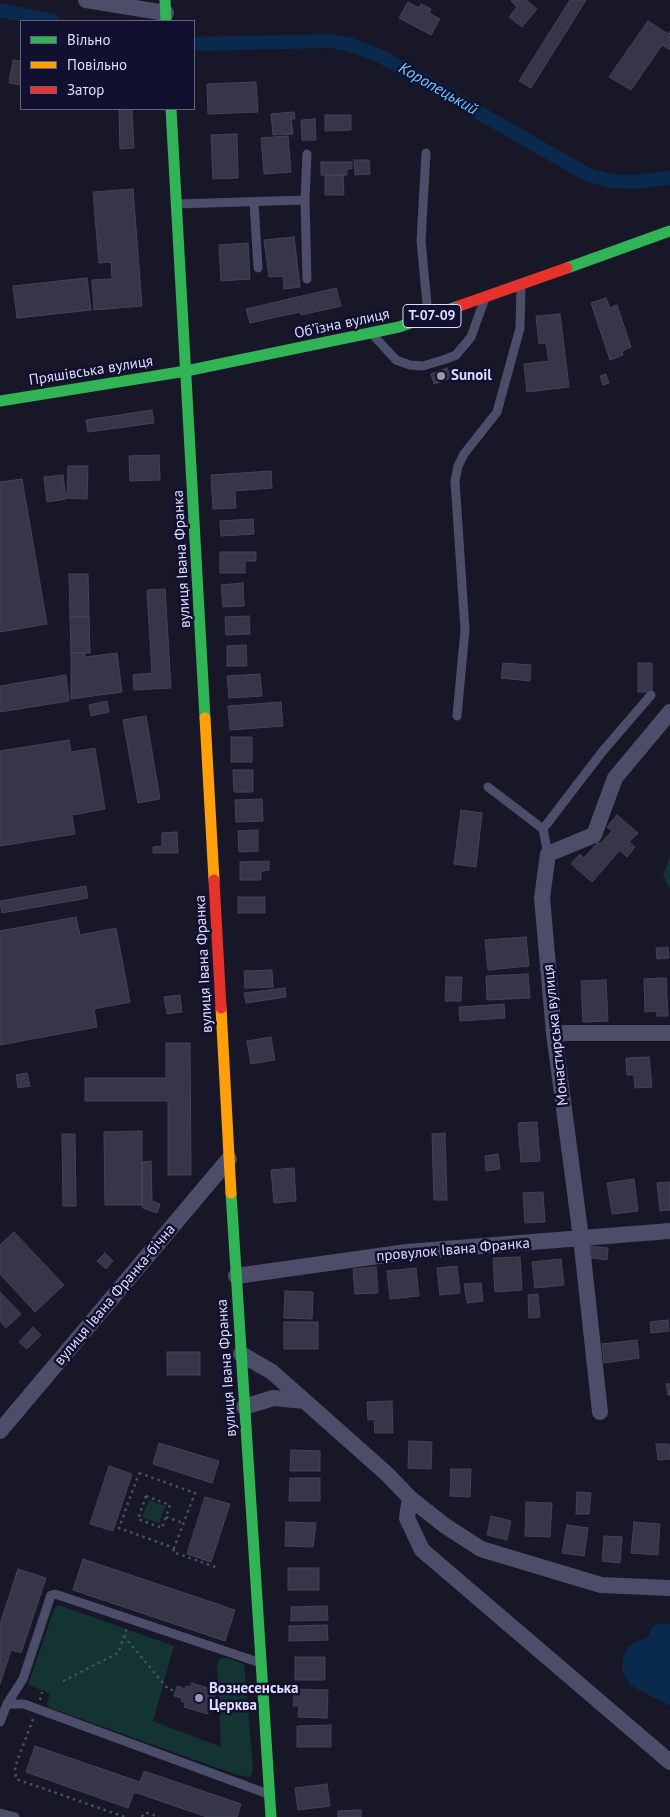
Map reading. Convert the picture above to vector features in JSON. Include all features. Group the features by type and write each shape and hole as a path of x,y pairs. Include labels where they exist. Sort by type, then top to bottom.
{"street":[{"path":"86,0 167,7"},
{"name":"вулиця Івана Франка","path":"171,110 228,1159 271,1817"},
{"name":"Обʼїзна вулиця","path":"186,371 372,334 428,318 670,231"},
{"name":"Пряшівська вулиця","path":"0,401 186,371"},
{"path":"548,854 594,835 615,778 670,712"},
{"name":"Монастирська вулиця","path":"548,854 542,898 554,1033 581,1238 600,1412"},
{"path":"554,1033 670,1033"},
{"name":"вулиця Івана Франка-бічна","path":"0,1431 228,1159"},
{"name":"провулок Івана Франка","path":"236,1276 407,1252 670,1231"},
{"path":"241,1354 272,1372 387,1474 410,1498 444,1525 481,1550 601,1585 670,1588"},
{"path":"244,1407 274,1398 305,1401"},
{"path":"410,1498 407,1518 422,1550 670,1762"}],"lane":[{"path":"426,153 422,241 428,318"},
{"path":"307,154 305,200 307,279"},
{"path":"176,204 305,200"},
{"path":"254,202 258,268"},
{"path":"457,716 465,630 455,482 458,466 464,454 496,412 520,328 521,284"},
{"path":"372,334 396,360 410,365 423,366 446,360 456,355 471,336 485,297"},
{"path":"543,829 602,752 651,695"},
{"path":"488,787 543,829 548,854"},
{"path":"0,1722 6,1704 23,1679 52,1595 55,1594 261,1663"},
{"path":"6,1704 24,1704 269,1794"},
{"path":"0,1813 15,1817"}],"path":[{"path":"174,1548 119,1528 139,1473 195,1493 173,1552 218,1568"},
{"path":"146,1496 170,1505 166,1517 162,1528 138,1519 146,1496"},
{"path":"166,1517 184,1523"},
{"path":"63,1681 118,1653 130,1619"},
{"path":"124,1636 168,1689 176,1691"},
{"path":"42,1692 15,1767 16,1779 125,1817"},
{"path":"142,1817 143,1814 148,1813 159,1817"}],"green space":[{"path":"670,857 670,889 663,875"},
{"path":"149,1500 166,1506 159,1523 142,1517"},
{"path":"59,1605 174,1646 153,1721 221,1747 217,1664 221,1658 227,1658 244,1664 253,1768 251,1777 237,1775 48,1707 47,1703 50,1693 28,1685 54,1609"}],"water":[{"path":"658,1624 670,1624 670,1706 630,1685 622,1671 623,1659 628,1647 648,1637 652,1627"}],"building":[{"path":"512,0 526,0 537,9 522,27 509,17 517,7"},
{"path":"570,0 586,0 531,88 519,81"},
{"path":"408,2 419,8 421,4 431,9 429,13 440,19 431,35 399,18"},
{"path":"648,21 668,34 670,31 670,50 662,45 631,90 609,77"},
{"path":"13,60 20,61 20,85 9,83"},
{"path":"256,82 258,112 208,114 207,84"},
{"path":"119,110 132,110 134,148 120,149"},
{"path":"294,112 295,119 291,119 293,134 273,135 271,114"},
{"path":"325,115 351,115 351,130 325,131"},
{"path":"315,119 316,140 302,140 301,120"},
{"path":"237,134 238,178 213,179 211,135"},
{"path":"288,136 291,172 264,174 261,138"},
{"path":"354,160 369,160 370,174 355,175"},
{"path":"321,162 352,162 352,169 347,169 347,175 321,175"},
{"path":"325,175 343,175 344,195 325,195"},
{"path":"133,189 142,306 94,310 92,280 112,279 111,262 99,263 93,192"},
{"path":"294,237 300,287 284,289 283,276 269,277 264,240"},
{"path":"248,243 250,279 221,281 219,245"},
{"path":"87,278 91,310 17,318 13,286"},
{"path":"336,288 341,306 301,315 300,312 250,323 246,309"},
{"path":"606,298 610,308 617,305 631,347 622,351 623,355 610,360 591,303"},
{"path":"560,314 569,387 527,392 524,364 549,361 546,343 539,344 536,316"},
{"name":"Sunoil","path":"447,368 451,378 434,384 431,374"},
{"path":"606,374 609,383 603,385 600,376"},
{"path":"152,410 154,423 88,432 86,420"},
{"path":"159,455 160,480 130,481 129,456"},
{"path":"68,466 88,466 87,499 67,498"},
{"path":"271,471 272,488 235,491 236,508 213,509 211,475"},
{"path":"63,475 66,499 47,502 44,477"},
{"path":"22,479 47,624 0,632 0,482"},
{"path":"253,519 254,534 221,536 220,521"},
{"path":"220,552 256,552 256,561 245,561 245,573 220,573"},
{"path":"69,574 88,574 89,617 70,617"},
{"path":"243,583 244,606 223,607 221,585"},
{"path":"165,589 171,688 134,690 133,675 152,673 147,590"},
{"path":"249,616 250,634 226,635 225,617"},
{"path":"70,617 89,617 90,653 71,653"},
{"path":"246,645 247,666 227,666 227,646"},
{"path":"71,653 85,653 85,657 117,653 122,692 71,699"},
{"path":"503,663 531,665 530,681 501,678"},
{"path":"638,663 652,663 652,692 638,692"},
{"path":"260,674 262,696 229,698 227,676"},
{"path":"66,675 69,701 0,712 0,686"},
{"path":"107,701 109,712 91,716 89,705"},
{"path":"281,702 283,726 230,730 228,706"},
{"path":"146,716 160,799 138,803 123,720"},
{"path":"231,737 252,737 252,762 231,762"},
{"path":"69,740 71,752 95,748 105,809 72,815 75,834 0,846 0,751"},
{"path":"233,770 253,770 253,792 234,792"},
{"path":"262,799 263,821 236,822 235,800"},
{"path":"461,810 482,813 476,867 454,864"},
{"path":"617,815 638,833 629,842 635,847 627,857 620,850 592,882 571,864 580,854 584,858 598,842 600,844 612,831 607,827"},
{"path":"258,830 258,851 239,852 238,831"},
{"path":"177,832 178,853 153,853 153,847 162,846 162,833"},
{"path":"269,861 269,870 261,871 261,880 240,880 240,862"},
{"path":"86,886 88,898 2,913 0,901"},
{"path":"238,897 265,897 265,913 238,913"},
{"path":"76,917 80,935 116,928 130,1002 94,1009 97,1027 0,1045 0,931"},
{"path":"526,937 529,966 488,970 485,940"},
{"path":"668,947 669,958 657,959 656,948"},
{"path":"272,970 273,987 245,988 244,971"},
{"path":"528,974 530,998 487,1000 486,976"},
{"path":"446,977 462,977 461,1001 445,1001"},
{"path":"666,978 668,1016 657,1016 657,1011 645,1012 644,979"},
{"path":"606,980 608,1021 583,1022 581,981"},
{"path":"285,988 286,997 246,1003 244,993"},
{"path":"180,995 182,1012 167,1014 164,997"},
{"path":"504,1004 505,1018 460,1021 459,1007"},
{"path":"271,1037 275,1060 251,1064 247,1041"},
{"path":"166,1043 190,1043 191,1175 168,1175 168,1101 85,1101 85,1078 166,1078"},
{"path":"649,1057 652,1087 635,1088 634,1075 627,1075 626,1058"},
{"path":"27,1073 30,1086 18,1088 16,1075"},
{"path":"537,1122 540,1161 521,1162 518,1123"},
{"path":"142,1131 142,1205 105,1205 104,1132"},
{"path":"445,1133 447,1200 434,1200 432,1134"},
{"path":"62,1134 75,1134 76,1206 63,1206"},
{"path":"498,1154 500,1169 486,1171 485,1156"},
{"path":"151,1161 152,1201 160,1204 157,1213 143,1208 142,1205 142,1162"},
{"path":"294,1168 296,1201 274,1203 271,1170"},
{"path":"634,1179 638,1211 612,1214 607,1183"},
{"path":"670,1182 670,1210 660,1211 657,1183"},
{"path":"543,1192 545,1222 525,1223 523,1193"},
{"path":"14,1232 64,1285 35,1312 0,1274 0,1245"},
{"path":"588,1246 608,1248 607,1260 587,1257"},
{"path":"105,1253 113,1261 106,1269 97,1261"},
{"path":"520,1257 522,1290 495,1292 493,1258"},
{"path":"561,1259 564,1285 535,1288 532,1262"},
{"path":"457,1266 460,1293 440,1295 437,1268"},
{"path":"376,1267 378,1293 355,1294 353,1269"},
{"path":"416,1268 419,1296 390,1299 387,1271"},
{"path":"481,1283 483,1301 467,1303 464,1284"},
{"path":"285,1291 313,1292 312,1319 284,1318"},
{"path":"0,1292 21,1314 6,1328 0,1321"},
{"path":"538,1294 540,1317 529,1318 528,1295"},
{"path":"668,1320 669,1331 651,1333 650,1322"},
{"path":"284,1322 318,1322 318,1349 284,1349"},
{"path":"33,1327 41,1335 27,1349 19,1342"},
{"path":"637,1340 639,1358 604,1363 602,1344"},
{"path":"167,1352 200,1352 200,1375 167,1375"},
{"path":"666,1384 670,1384 670,1395 668,1395"},
{"path":"392,1401 393,1433 375,1433 374,1419 368,1420 367,1402"},
{"path":"409,1441 432,1442 431,1469 408,1468"},
{"path":"159,1443 219,1461 212,1483 153,1464"},
{"path":"656,1444 669,1444 670,1459 658,1460"},
{"path":"291,1450 320,1451 320,1471 290,1471"},
{"path":"109,1466 132,1474 113,1531 90,1524"},
{"path":"451,1469 471,1469 470,1497 450,1496"},
{"path":"290,1478 320,1478 320,1501 289,1501"},
{"path":"577,1492 591,1493 589,1514 576,1514"},
{"path":"205,1497 230,1504 211,1562 187,1554"},
{"path":"526,1502 552,1503 550,1537 525,1536"},
{"path":"491,1516 511,1521 507,1540 487,1535"},
{"path":"286,1522 316,1523 313,1547 285,1546"},
{"path":"634,1522 660,1524 658,1555 631,1553"},
{"path":"567,1525 588,1528 584,1556 562,1553"},
{"path":"604,1536 622,1537 620,1563 602,1561"},
{"path":"83,1559 235,1610 225,1641 73,1590"},
{"path":"288,1568 319,1568 319,1590 288,1590"},
{"path":"18,1569 46,1578 21,1653 11,1650 0,1684 0,1624"},
{"path":"327,1606 328,1620 291,1621 291,1607"},
{"path":"327,1625 328,1640 289,1641 289,1626"},
{"path":"295,1657 325,1657 325,1680 295,1680"},
{"name":"Вознесенська Церква","path":"192,1683 214,1690 215,1697 218,1698 214,1709 211,1709 207,1714 184,1707 185,1703 181,1701 182,1698 174,1696 177,1686 185,1689 186,1686 190,1687"},
{"path":"294,1689 328,1690 327,1718 298,1717 299,1706 293,1706"},
{"path":"331,1725 331,1747 297,1747 297,1726"},
{"path":"35,1746 140,1782 144,1771 241,1804 237,1817 207,1817 134,1792 128,1808 26,1772"},
{"path":"327,1784 330,1806 298,1810 295,1788"},
{"path":"361,1810 361,1817 338,1817 338,1811"}],"waterway":[{"name":"Коропецький","path":"0,10 48,20"},
{"name":"Коропецький","path":"195,44 331,41 348,44 380,56 588,175 611,181 632,182 670,178"}],"traffic: fast":[{"path":"165,0 166,20"},
{"path":"171,110 205,718"},
{"path":"567,268 670,231"},
{"path":"0,401 186,371 399,327 459,306"},
{"path":"231,1193 271,1817"}],"traffic: slow":[{"path":"205,718 214,880"},
{"path":"221,1008 231,1193"}],"traffic: jam":[{"path":"459,306 567,268"},
{"path":"214,880 221,1008"}],"place":[{"name":"Sunoil","path":"441,376"},
{"name":"Вознесенська Церква","path":"199,1698"}]}
